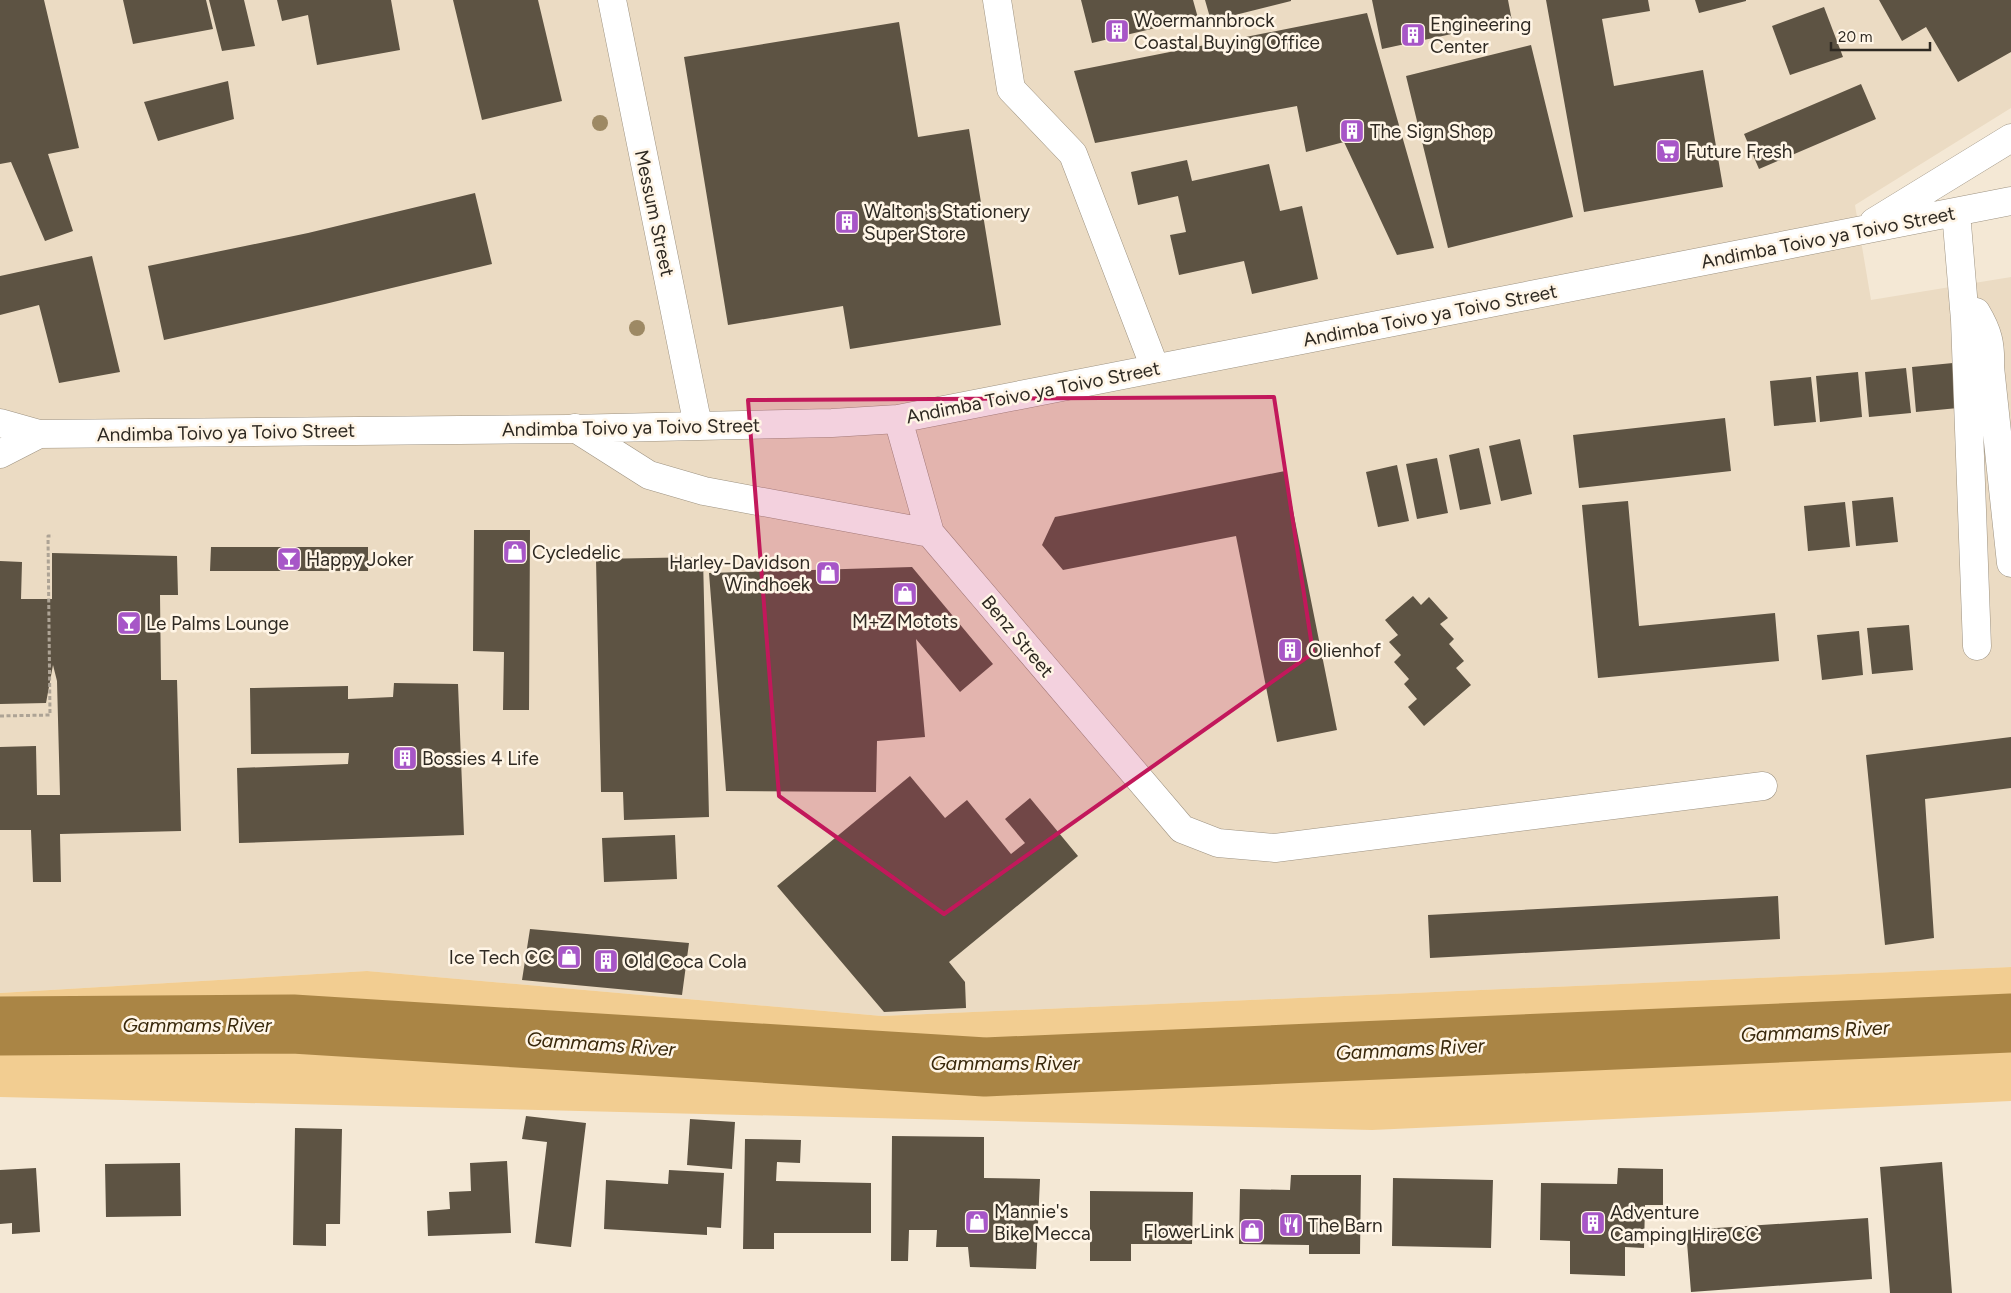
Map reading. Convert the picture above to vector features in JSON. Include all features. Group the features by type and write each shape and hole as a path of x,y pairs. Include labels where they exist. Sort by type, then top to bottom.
{"street":[{"name":"Messum Street","path":"612,0 698,426"},
{"path":"997,0 1011,88 1073,154 1155,368"},
{"path":"1858,232 2011,138"},
{"name":"Andimba Toivo ya Toivo Street","path":"0,423 39,434 698,426 832,423 898,419 2011,201"},
{"path":"1956,212 1964,309 1977,646"},
{"path":"1964,309 1976,312 1987,330 2008,509 2011,564"},
{"name":"Benz Street","path":"898,419 930,533 1182,829 1218,843 1275,848 1763,786"},
{"path":"574,428 649,475 704,491 930,533"},
{"name":"Andimba Toivo ya Toivo Street","path":"0,454 39,434"}],"path":[{"path":"0,716 50,715 48,536 54,536"}],"highlighted area":[{"path":"1274,397 1313,653 944,914 779,796 748,400"}],"shaded area":[{"path":"0,0 2011,0 2011,108 1855,205 1871,300 2011,277 2011,967 882,1016 367,971 0,993"},
{"path":"2011,967 2011,1101 1372,1130 0,1097 0,993 367,971 882,1016"}],"building":[{"path":"0,0 44,0 79,148 48,154 73,231 45,241 11,162 0,164"},
{"path":"123,0 206,0 213,29 133,44"},
{"path":"209,0 244,0 255,46 222,51"},
{"path":"277,0 391,0 400,50 317,65 308,15 282,21"},
{"path":"453,0 538,0 562,101 482,120"},
{"name":"Woermannbrock Coastal Buying Office","path":"1081,0 1193,0 1198,18 1092,43"},
{"path":"1205,0 1291,0 1291,1 1211,21"},
{"name":"Engineering Center","path":"1372,0 1508,0 1512,21 1382,49"},
{"path":"1546,0 1648,0 1650,11 1602,19 1614,86 1703,70 1723,187 1584,212"},
{"path":"1695,0 1746,0 1746,1 1699,13"},
{"path":"1879,0 2011,0 2011,52 1958,82 1926,27 1902,41"},
{"path":"1824,7 1843,57 1790,75 1772,26"},
{"name":"The Sign Shop","path":"1367,13 1434,248 1397,255 1344,142 1306,152 1297,106 1095,143 1074,71"},
{"name":"Walton's Stationery Super Store","path":"899,22 918,137 969,129 1001,325 850,349 843,306 728,325 684,57"},
{"path":"1531,45 1573,217 1448,248 1406,76"},
{"path":"228,81 234,119 158,141 144,102"},
{"path":"1861,84 1876,119 1759,169 1744,134"},
{"path":"1187,160 1192,181 1269,164 1280,211 1302,206 1318,279 1252,294 1244,261 1179,275 1170,235 1186,232 1178,196 1138,205 1131,172"},
{"path":"475,193 492,264 164,340 148,266 308,233"},
{"path":"92,256 120,372 59,383 39,305 0,315 0,276"},
{"path":"1953,363 1958,408 1916,412 1912,367"},
{"path":"1906,368 1911,413 1869,417 1865,372"},
{"path":"1858,372 1862,417 1820,422 1816,376"},
{"path":"1811,377 1816,422 1774,426 1770,381"},
{"path":"1725,418 1731,471 1579,488 1573,435"},
{"path":"1520,439 1532,494 1501,501 1489,446"},
{"path":"1479,448 1491,504 1460,510 1449,455"},
{"path":"1437,458 1448,513 1417,519 1406,464"},
{"path":"1397,465 1409,521 1378,527 1366,472"},
{"name":"Olienhof","path":"1285,471 1337,730 1277,742 1236,536 1063,570 1042,545 1055,517"},
{"path":"1893,497 1898,542 1856,546 1852,501"},
{"path":"1628,501 1639,626 1775,613 1779,661 1598,678 1582,505"},
{"path":"1845,502 1850,547 1808,551 1804,506"},
{"path":"474,530 530,530 529,710 503,710 504,652 473,651"},
{"name":"Happy Joker","path":"211,547 368,547 368,571 210,571"},
{"path":"52,553 177,556 178,595 160,595 161,680 177,680 181,831 60,834 61,882 33,882 31,830 0,830 0,747 36,746 37,795 60,795 57,681 53,665 46,703 0,704 0,561 22,562 21,599 52,599"},
{"path":"703,557 709,817 624,820 623,792 601,792 596,559"},
{"path":"912,567 993,664 960,692 916,639 925,737 877,741 876,792 726,791 709,573"},
{"path":"1413,596 1421,605 1429,597 1448,618 1440,624 1454,639 1449,644 1464,661 1456,668 1471,685 1424,726 1408,707 1417,699 1404,684 1409,679 1394,662 1401,655 1389,642 1398,635 1385,620"},
{"path":"1909,625 1913,670 1872,674 1867,628"},
{"path":"1859,631 1863,675 1822,680 1817,635"},
{"path":"394,683 458,684 464,835 239,843 237,768 348,764 349,753 251,754 250,688 348,686 348,699 393,697"},
{"path":"2011,737 2011,788 1925,799 1934,938 1885,945 1866,755"},
{"path":"910,776 945,818 967,800 1011,854 1025,843 1005,819 1030,798 1078,856 949,962 965,982 966,1008 884,1012 777,886"},
{"path":"675,835 677,879 604,882 602,838"},
{"path":"1778,896 1780,939 1430,958 1428,915"},
{"name":"Old Coca Cola","path":"530,929 689,943 682,995 522,980"},
{"path":"526,1116 586,1123 571,1247 535,1243 547,1142 522,1139"},
{"path":"690,1119 735,1122 732,1169 687,1165"},
{"path":"295,1128 342,1129 340,1224 326,1224 326,1246 293,1245"},
{"path":"892,1136 984,1137 984,1178 1040,1179 1036,1269 970,1267 968,1247 936,1247 937,1230 909,1230 908,1261 891,1261"},
{"path":"745,1139 801,1140 800,1163 777,1162 776,1181 871,1183 871,1233 774,1233 774,1249 743,1249"},
{"path":"507,1161 511,1233 428,1236 427,1211 450,1209 449,1192 471,1191 470,1163"},
{"path":"1942,1162 1952,1293 1890,1293 1880,1167"},
{"path":"180,1163 181,1216 106,1217 105,1164"},
{"path":"36,1168 40,1232 12,1234 12,1223 0,1224 0,1170"},
{"name":"Adventure Camping Hire CC","path":"1618,1168 1663,1169 1663,1205 1645,1205 1644,1248 1625,1247 1625,1276 1570,1274 1570,1241 1540,1240 1541,1183 1617,1184"},
{"path":"669,1170 724,1173 721,1228 707,1227 707,1235 604,1229 606,1180 668,1184"},
{"path":"1291,1175 1361,1175 1360,1254 1309,1254 1309,1245 1239,1244 1240,1189 1290,1190"},
{"path":"1393,1178 1493,1180 1491,1248 1392,1246"},
{"path":"1090,1191 1193,1192 1192,1244 1131,1244 1131,1261 1090,1261"},
{"path":"1868,1218 1872,1279 1691,1292 1686,1230"}],"waterway":[{"name":"Gammams River","path":"0,1026 293,1024 985,1067 2011,1023"}],"place":[{"name":"Woermannbrock Coastal Buying Office","path":"1117,31"},
{"name":"Engineering Center","path":"1413,35"},
{"name":"The Sign Shop","path":"1352,131"},
{"name":"Future Fresh","path":"1668,151"},
{"name":"Walton's Stationery Super Store","path":"847,222"},
{"name":"Cycledelic","path":"515,552"},
{"name":"Happy Joker","path":"289,559"},
{"name":"Harley-Davidson Windhoek","path":"828,573"},
{"name":"M+Z Motots","path":"905,594"},
{"name":"Le Palms Lounge","path":"129,623"},
{"name":"Olienhof","path":"1290,650"},
{"name":"Bossies 4 Life","path":"405,758"},
{"name":"Ice Tech CC","path":"569,957"},
{"name":"Old Coca Cola","path":"606,961"},
{"name":"Mannie's Bike Mecca","path":"977,1222"},
{"name":"Adventure Camping Hire CC","path":"1593,1223"},
{"name":"The Barn","path":"1291,1225"},
{"name":"FlowerLink","path":"1252,1231"}]}
